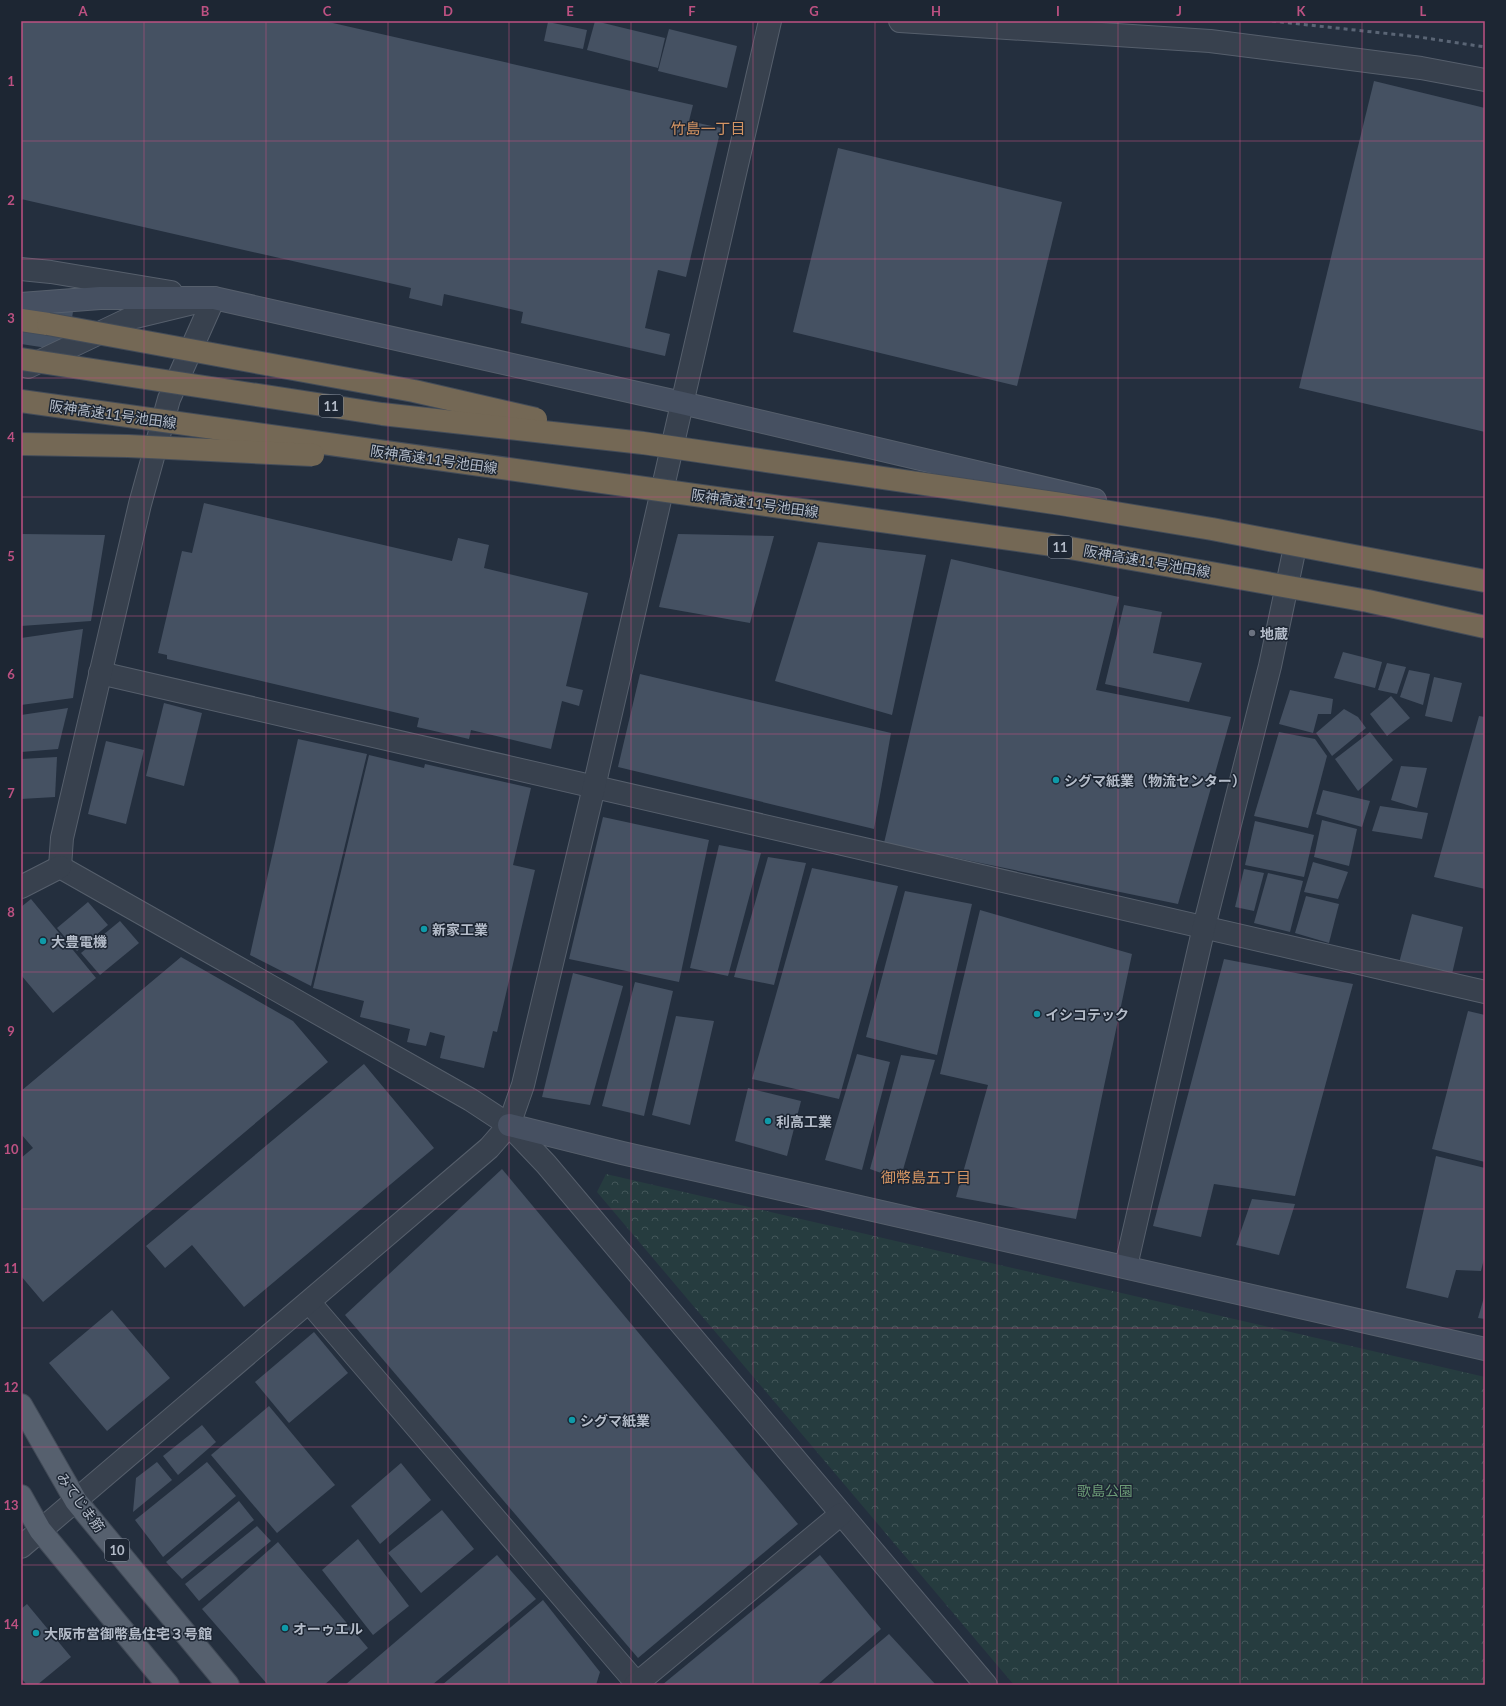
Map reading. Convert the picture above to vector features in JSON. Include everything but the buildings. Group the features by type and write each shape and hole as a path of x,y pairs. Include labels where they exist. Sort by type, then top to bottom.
{"highway":[{"path":"21,320 414,391 643,443"},
{"name":"11","path":"21,359 382,414 643,443 1091,509 1212,529 1485,581"},
{"name":"阪神高速11号池田線","path":"21,401 456,463 633,486 1053,545 1368,601 1485,627"},
{"name":"11","path":"21,444 128,446 456,463"}],"main road":[{"name":"みてじま筋","path":"21,1405 76,1501 228,1685"},
{"path":"21,1496 40,1530 168,1685"}],"street":[{"path":"21,1547 489,1148 509,1125 523,1085 594,787 770,21"},
{"path":"900,21 1210,41 1421,68 1485,80"},
{"path":"21,269 51,272 214,298 682,403 1485,592"},
{"path":"21,304 100,298 214,298"},
{"path":"21,370 131,318 214,298"},
{"path":"60,867 62,838 140,504 169,399 214,298"},
{"path":"1126,1266 1204,927 1270,666 1294,547"},
{"path":"100,673 1485,992"},
{"path":"21,887 60,867"},
{"path":"60,867 471,1100 509,1125 546,1164 840,1514 986,1685"},
{"path":"509,1125 630,1155 1126,1266 1485,1349"},
{"path":"309,1302 637,1684 840,1514"}],"green space":[{"name":"歌島公園","path":"606,1174 1485,1377 1485,1685 1014,1685 597,1192"}],"railway":[{"path":"1272,21 1419,37 1485,47"}],"place":[{"name":"地蔵","path":"1252,633"},
{"name":"シグマ紙業（物流センター）","path":"1056,780"},
{"name":"新家工業","path":"424,929"},
{"name":"大豊電機","path":"43,941"},
{"name":"イシコテック","path":"1037,1014"},
{"name":"利高工業","path":"768,1121"},
{"name":"シグマ紙業","path":"572,1420"},
{"name":"オーゥエル","path":"285,1628"},
{"name":"大阪市営御幣島住宅３号館","path":"36,1633"}],"district":[{"name":"竹島一丁目","path":"708,128"},
{"name":"御幣島五丁目","path":"926,1177"}]}
